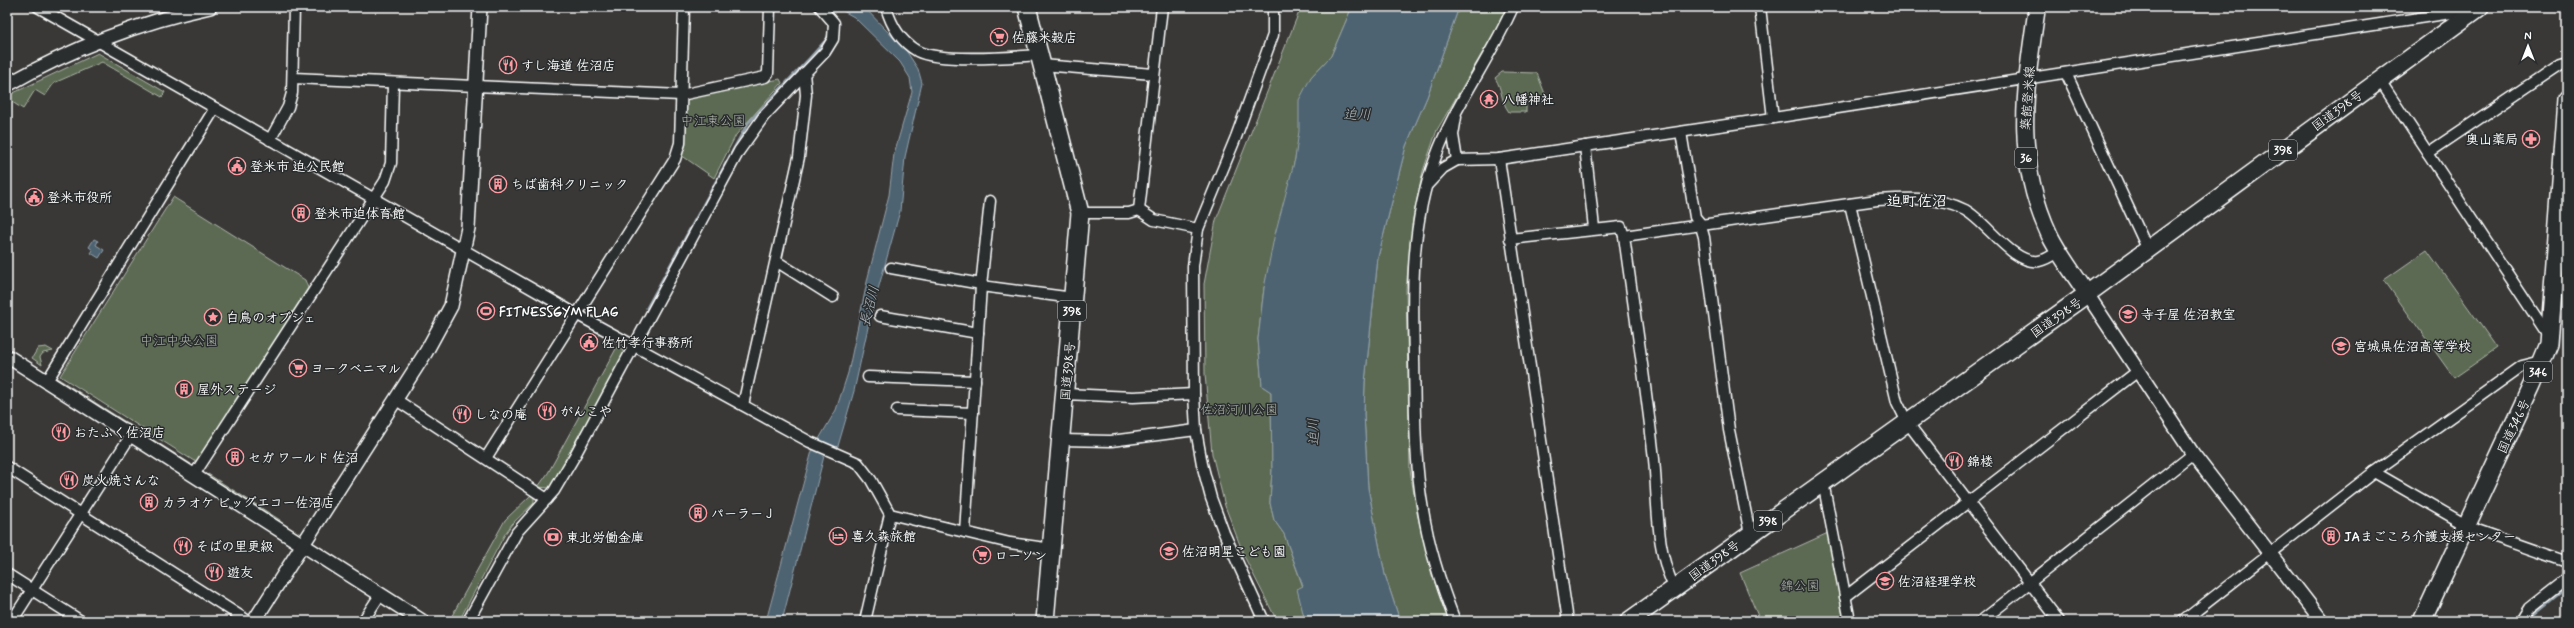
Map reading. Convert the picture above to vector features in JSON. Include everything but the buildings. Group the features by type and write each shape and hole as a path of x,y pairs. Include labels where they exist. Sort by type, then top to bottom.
{"highway":[{"name":"国道398号","path":"1027,7 1080,213 1045,621"},
{"name":"国道398号","path":"1629,621 2148,250 2474,10"},
{"name":"国道346号","path":"2422,621 2542,361 2550,338 2563,187 2567,100"}],"main road":[{"name":"築館登米線","path":"2037,7 2023,115 2026,161 2043,218 2059,251 2087,294"}],"street":[{"path":"38,7 372,199 576,314 810,442 862,467 890,514 865,621"},
{"path":"7,85 99,42 167,18 210,7"},
{"path":"270,140 288,107 293,78 294,7"},
{"path":"254,621 444,322 458,280 470,206 480,7"},
{"path":"486,458 674,159 680,142 684,7"},
{"path":"293,78 393,84 681,95 765,77 768,73 770,7"},
{"path":"468,621 517,532 547,498 574,457 739,151 764,116 825,52 832,39 834,23 820,7"},
{"path":"886,7 890,21 906,43 918,51 931,56 1041,60 1153,74"},
{"path":"1139,210 1153,74 1162,7"},
{"path":"1264,621 1237,566 1211,498 1196,430 1194,394 1193,266 1198,229 1236,137 1274,35 1273,7"},
{"path":"1455,621 1432,555 1423,510 1417,458 1413,294 1415,239 1425,188 1442,140 1458,106 1501,33 1513,7"},
{"path":"1760,7 1773,118"},
{"path":"1425,188 1443,168 1457,160 1499,159 2474,10"},
{"path":"2428,153 2560,64 2567,62"},
{"path":"2066,72 2148,250"},
{"path":"743,405 800,157 806,95 804,73"},
{"path":"2379,79 2540,327 2550,338"},
{"path":"194,475 385,181 391,163 393,84"},
{"path":"1457,160 1453,135 1458,106"},
{"path":"47,381 215,108"},
{"path":"1681,132 1695,217 1700,223 1713,290 1729,430 1750,534"},
{"path":"1585,146 1594,228"},
{"path":"1499,159 1568,621"},
{"path":"1624,236 1700,223 1899,198 1938,201 1965,210 2008,248 2026,258 2041,261 2059,251"},
{"path":"965,532 981,285 990,200"},
{"path":"1850,204 1897,402 1907,422 1967,503 2059,621"},
{"path":"1139,210 1154,220 1198,229"},
{"path":"1080,213 1129,213 1139,210"},
{"path":"1510,239 1594,228 1621,227 1624,236 1654,459 1657,510 1667,570 1675,588"},
{"path":"776,262 832,297"},
{"path":"891,268 981,285 1073,298"},
{"path":"2087,294 2193,454 2322,621"},
{"path":"880,316 978,332"},
{"path":"7,356 422,621"},
{"path":"2183,621 2374,472 2522,366 2542,361"},
{"path":"1845,597 2138,371"},
{"path":"868,377 975,381"},
{"path":"1065,394 1133,397 1194,394"},
{"path":"395,399 547,498"},
{"path":"897,410 973,413"},
{"path":"1061,440 1111,441 1196,430"},
{"path":"12,621 131,435"},
{"path":"1981,621 2193,454"},
{"path":"7,467 248,621"},
{"path":"2374,472 2467,525 2567,562"},
{"path":"1822,482 1850,621"},
{"path":"890,514 1010,543 1052,549"},
{"path":"7,574 81,621"},
{"path":"2522,621 2530,608 2567,579"},
{"path":"363,621 380,595"}],"green space":[{"name":"佐沼河川公園","path":"1301,7 1352,7 1331,56 1311,77 1295,159 1264,288 1258,339 1262,386 1271,392 1272,470 1270,503 1274,520 1284,534 1303,587 1298,589 1305,621 1277,621 1245,558 1225,506 1212,454 1205,374 1204,284 1216,220"},
{"path":"1459,7 1506,7 1497,28 1437,130 1423,171 1413,218 1406,289 1410,470 1417,513 1432,575 1449,621 1400,621 1385,575 1368,488 1364,414 1365,382 1378,257 1406,146 1427,97"},
{"path":"98,53 165,92 162,97 102,62 54,83 45,96 35,90 23,109 9,100 7,102 7,96"},
{"path":"1502,72 1537,73 1545,94 1545,102 1526,103 1526,112 1509,112 1504,103 1498,82 1495,78"},
{"name":"中江東公園","path":"780,79 782,83 736,135 714,178 681,155 685,146 686,98"},
{"name":"中江中央公園","path":"173,197 305,280 308,288 199,460 194,461 60,376"},
{"path":"2427,250 2497,348 2454,378 2384,280"},
{"path":"46,347 53,351 43,353 40,357 42,365 32,358 38,348"},
{"path":"617,347 622,349 624,355 553,482 549,488 538,487 548,473"},
{"path":"57,378 191,464 190,465 56,380"},
{"path":"208,474 280,520 279,522 207,476"},
{"path":"531,495 534,496 534,503 512,524 505,534 459,621 449,621 505,520"},
{"name":"錦公園","path":"1828,533 1844,621 1760,621 1740,573"}],"water":[{"name":"長沼川","path":"836,7 864,7 907,52 918,69 922,83 905,157 900,211 870,318 854,391 838,446 824,456 782,621 766,621 812,451 836,410 848,373 868,277 889,195 894,154 912,92 910,78 900,62 854,17"},
{"name":"迫川","path":"1352,7 1459,7 1427,97 1406,146 1378,257 1365,382 1364,414 1368,488 1385,575 1400,621 1305,621 1297,589 1303,586 1284,534 1274,520 1270,503 1272,470 1271,392 1262,386 1258,339 1264,288 1274,238 1295,159 1299,131 1299,100 1311,77 1331,56"},
{"path":"94,239 98,241 96,245 104,250 99,258 91,253 93,250 89,247"}],"waterway":[{"path":"647,308 748,123 810,58 827,39 829,33"},
{"path":"2529,618 2567,587"}],"place":[{"name":"佐藤米穀店","path":"999,37"},
{"name":"すし海道 佐沼店","path":"508,65"},
{"name":"八幡神社","path":"1489,99"},
{"name":"奥山薬局","path":"2531,139"},
{"name":"登米市 迫公民館","path":"237,166"},
{"name":"ちば歯科クリニック","path":"498,184"},
{"name":"登米市役所","path":"34,197"},
{"name":"登米市迫体育館","path":"301,213"},
{"name":"FITNESSGYM FLAG","path":"486,311"},
{"name":"寺子屋 佐沼教室","path":"2128,314"},
{"name":"白鳥のオブジェ","path":"213,317"},
{"name":"佐竹孝行事務所","path":"589,342"},
{"name":"宮城県佐沼高等学校","path":"2341,346"},
{"name":"ヨークベニマル","path":"298,368"},
{"name":"屋外ステージ","path":"184,389"},
{"name":"がんこや","path":"547,411"},
{"name":"しなの庵","path":"462,414"},
{"name":"おたふく佐沼店","path":"61,432"},
{"name":"セガ ワールド 佐沼","path":"235,457"},
{"name":"錦楼","path":"1954,461"},
{"name":"炭火焼さんな","path":"69,480"},
{"name":"カラオケ ビッグエコー佐沼店","path":"149,502"},
{"name":"パーラーＪ","path":"698,513"},
{"name":"喜久森旅館","path":"838,536"},
{"name":"JAまごころ介護支援センター","path":"2331,536"},
{"name":"東北労働金庫","path":"553,537"},
{"name":"そばの里更級","path":"183,546"},
{"name":"佐沼明星こども園","path":"1169,551"},
{"name":"ローソン","path":"982,555"},
{"name":"遊友","path":"214,572"},
{"name":"佐沼経理学校","path":"1885,581"}],"district":[{"name":"迫町佐沼","path":"1917,201"}]}
